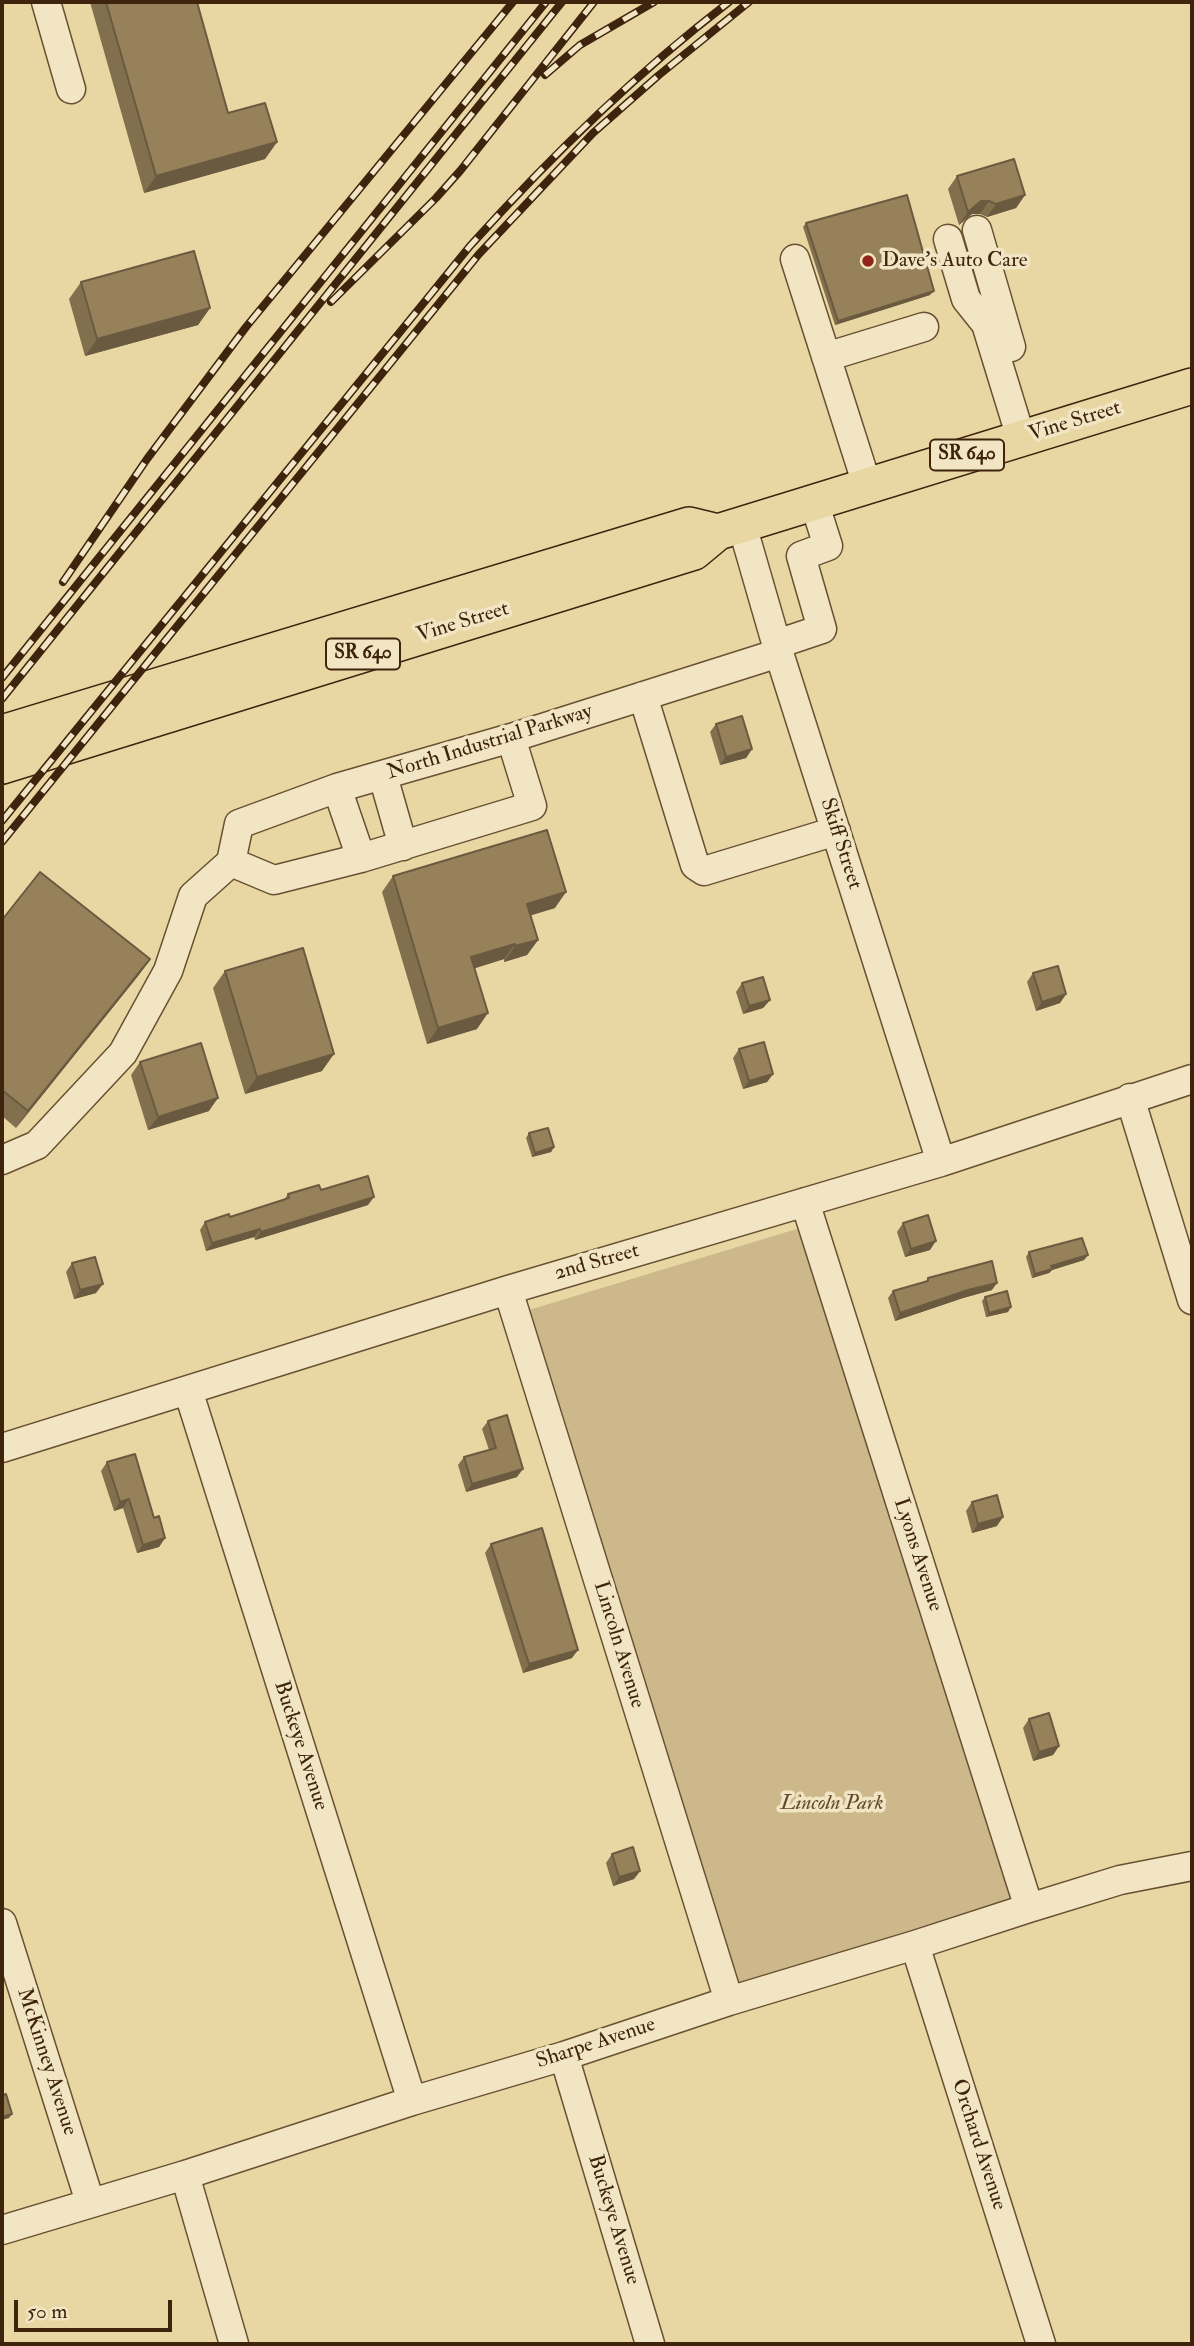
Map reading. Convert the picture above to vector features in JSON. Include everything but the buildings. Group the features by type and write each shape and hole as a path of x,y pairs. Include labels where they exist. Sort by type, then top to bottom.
{"main road":[{"name":"Vine Street","path":"2,766 694,552 730,529 1192,386"},
{"name":"Vine Street","path":"2,733 689,525 730,529"}],"street":[{"path":"46,2 71,89"},
{"path":"977,230 1028,436"},
{"path":"948,239 966,299 986,324 1028,436"},
{"path":"795,259 867,485"},
{"path":"826,357 924,327"},
{"name":"North Industrial Parkway","path":"231,862 239,824 337,788 511,738 643,696 778,648 822,629 801,556 828,546 814,502"},
{"name":"Skiff Street","path":"730,529 778,648 941,1162"},
{"path":"643,696 695,865 704,871 836,831"},
{"path":"2,1160 37,1145 123,1053 168,971 193,896 231,862 274,880 403,846 532,806 511,738"},
{"path":"383,776 403,846"},
{"path":"337,788 361,858"},
{"name":"2nd Street","path":"2,1448 508,1290 941,1162 1192,1079"},
{"path":"1130,1098 1192,1300"},
{"name":"Lyons Avenue","path":"805,1202 1029,1908"},
{"name":"Lincoln Avenue","path":"508,1290 729,2001"},
{"name":"Buckeye Avenue","path":"188,1390 412,2101"},
{"name":"Sharpe Avenue","path":"2,2230 185,2175 1029,1908 1121,1880 1192,1866"},
{"name":"McKinney Avenue","path":"2,1923 90,2202"},
{"name":"Orchard Avenue","path":"915,1945 1041,2344"},
{"name":"Buckeye Avenue","path":"564,2056 650,2344"},
{"path":"185,2175 234,2344"}],"green space":[{"name":"Lincoln Park","path":"800,1228 1013,1899 737,1987 529,1310"}],"railway":[{"path":"63,582 147,459 246,327 513,2"},
{"path":"2,678 546,2"},
{"path":"2,699 562,2"},
{"path":"331,302 460,171 594,2"},
{"path":"545,75 580,45 654,2"},
{"path":"2,821 470,246 594,118 660,58 729,2"},
{"path":"2,842 479,254 593,133 749,2"}],"place":[{"name":"Dave's Auto Care","path":"868,261"}]}
